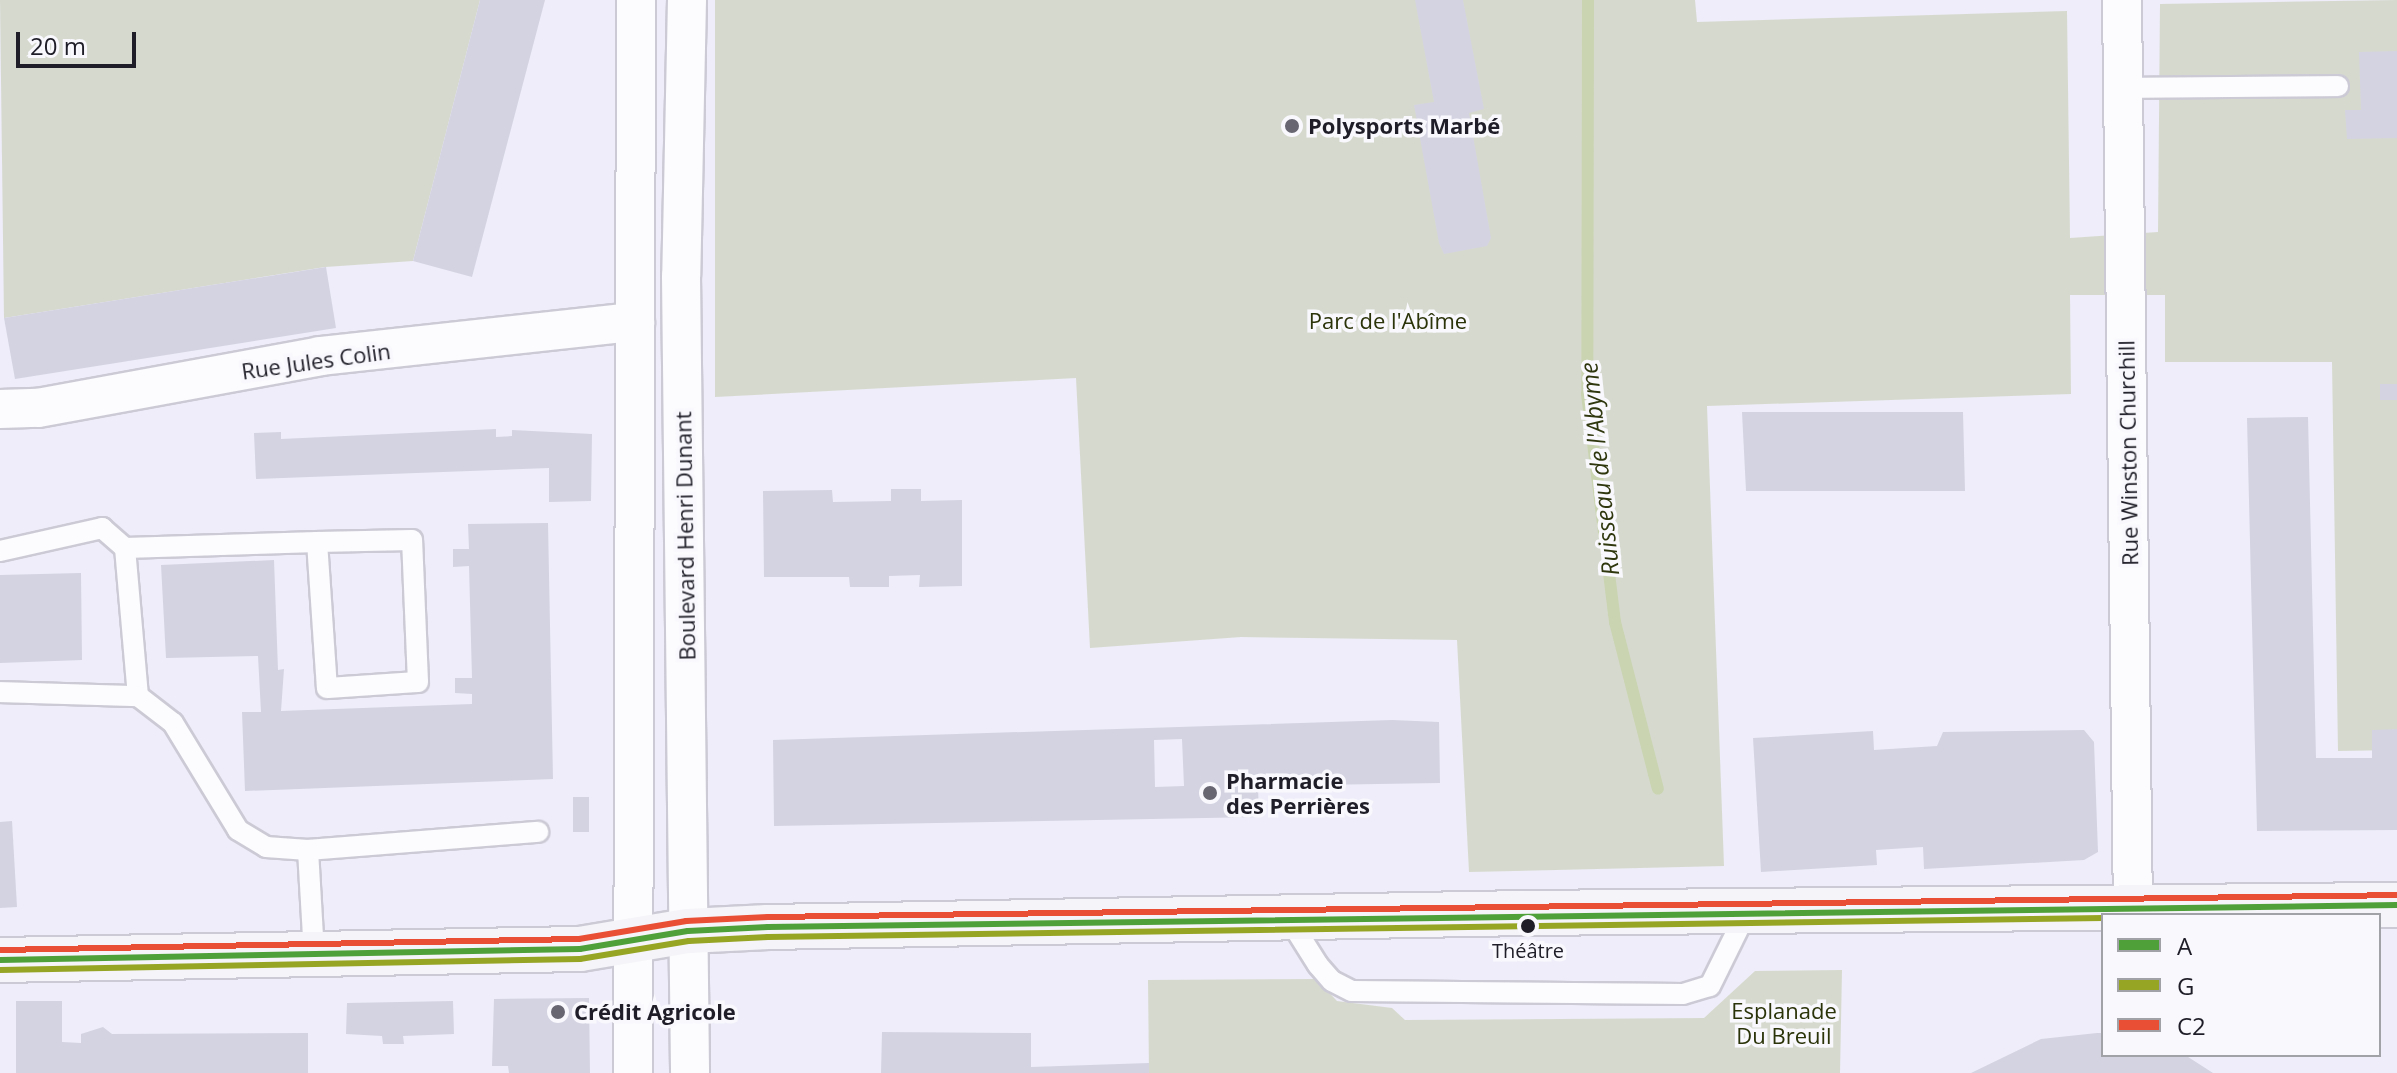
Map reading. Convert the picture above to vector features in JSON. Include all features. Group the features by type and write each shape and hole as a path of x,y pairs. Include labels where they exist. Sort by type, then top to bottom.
{"street":[{"path":"633,1073 636,0"},
{"name":"Boulevard Henri Dunant","path":"687,0 681,276 690,1073"},
{"name":"Rue Winston Churchill","path":"2122,0 2133,907"},
{"name":"Rue Jules Colin","path":"0,409 38,408 320,356 635,322"},
{"path":"0,960 580,949 688,931 1289,919 2397,905"}],"lane":[{"path":"2122,88 2338,86"},
{"path":"0,551 102,528 125,548 317,542 412,540 418,682 327,688 317,542"},
{"path":"125,548 138,696"},
{"path":"0,692 138,696 173,723 238,830 266,847 308,850 538,832"},
{"path":"308,850 314,953"},
{"path":"1289,919 1332,981 1352,991 1683,994 1710,986 1746,913"}],"green space":[{"path":"0,0 480,0 413,261 325,267 4,318"},
{"name":"Parc de l'Abîme","path":"715,0 1695,0 1697,22 2067,11 2070,238 2158,232 2160,4 2397,0 2397,750 2338,751 2332,362 2165,362 2165,295 2070,295 2071,394 1707,406 1724,866 1469,872 1457,640 1241,637 1090,648 1076,378 715,397"},
{"name":"Esplanade Du Breuil","path":"1842,970 1840,1073 1149,1073 1148,980 1316,979 1337,1001 1392,1008 1405,1020 1704,1018 1755,971"}],"building":[{"path":"480,0 545,0 472,277 413,261"},
{"path":"1415,0 1463,0 1484,109 1469,113 1491,238 1487,246 1444,254 1439,243 1414,105 1434,102"},
{"path":"2397,51 2397,138 2347,139 2345,110 2361,110 2359,52"},
{"path":"326,267 336,328 15,379 4,318"},
{"path":"2380,384 2397,384 2397,400 2380,400"},
{"path":"1742,412 1963,412 1965,491 1746,491"},
{"path":"2308,417 2316,758 2372,758 2372,730 2397,729 2397,830 2257,831 2247,418"},
{"path":"496,429 496,437 512,436 512,430 592,434 591,501 549,502 549,468 256,479 254,433 281,432 281,439"},
{"path":"891,489 921,489 921,501 962,500 962,586 919,587 920,575 889,576 889,587 850,587 849,577 764,577 763,491 832,490 833,502 891,501"},
{"path":"548,523 553,779 245,791 242,712 261,712 258,656 166,658 161,565 274,560 278,670 284,669 281,711 472,704 472,694 455,693 455,678 472,678 469,566 453,567 453,549 469,549 468,524"},
{"path":"81,573 82,660 0,663 0,575"},
{"path":"1392,720 1439,722 1440,783 1258,786 1259,817 774,826 773,740","holes":["1182,739 1184,786 1155,787 1154,740"]},
{"path":"2084,730 2094,742 2098,852 2084,860 1924,869 1923,847 1876,850 1877,865 1761,872 1753,738 1873,731 1874,750 1937,746 1943,732"},
{"path":"573,797 589,797 589,832 573,832"},
{"path":"12,821 17,907 0,908 0,822"},
{"path":"589,998 590,1073 509,1073 508,1066 492,1066 494,999"},
{"path":"16,1001 62,1001 62,1042 81,1043 81,1034 103,1027 112,1034 308,1033 308,1073 16,1073"},
{"path":"453,1001 454,1034 403,1036 404,1044 383,1044 382,1036 346,1034 347,1003"},
{"path":"882,1032 1031,1033 1031,1067 1149,1063 1149,1073 881,1073"},
{"path":"2101,1033 2101,1057 2188,1057 2213,1073 1971,1073 2041,1039"}],"waterway":[{"name":"Ruisseau de l'Abyme","path":"1588,0 1587,394 1615,622 1658,789"}],"transit line":[{"name":"C2","path":"0,950 579,939 686,921 768,917 2397,895"},
{"name":"A","path":"0,960 580,949 688,931 768,927 2397,905"},
{"name":"G","path":"0,970 580,959 689,941 768,937 2101,918"}],"place":[{"name":"Polysports Marbé","path":"1292,126"},
{"name":"Pharmacie des Perrières","path":"1210,793"},
{"name":"Théâtre","path":"1528,926"},
{"name":"Crédit Agricole","path":"558,1012"}]}
